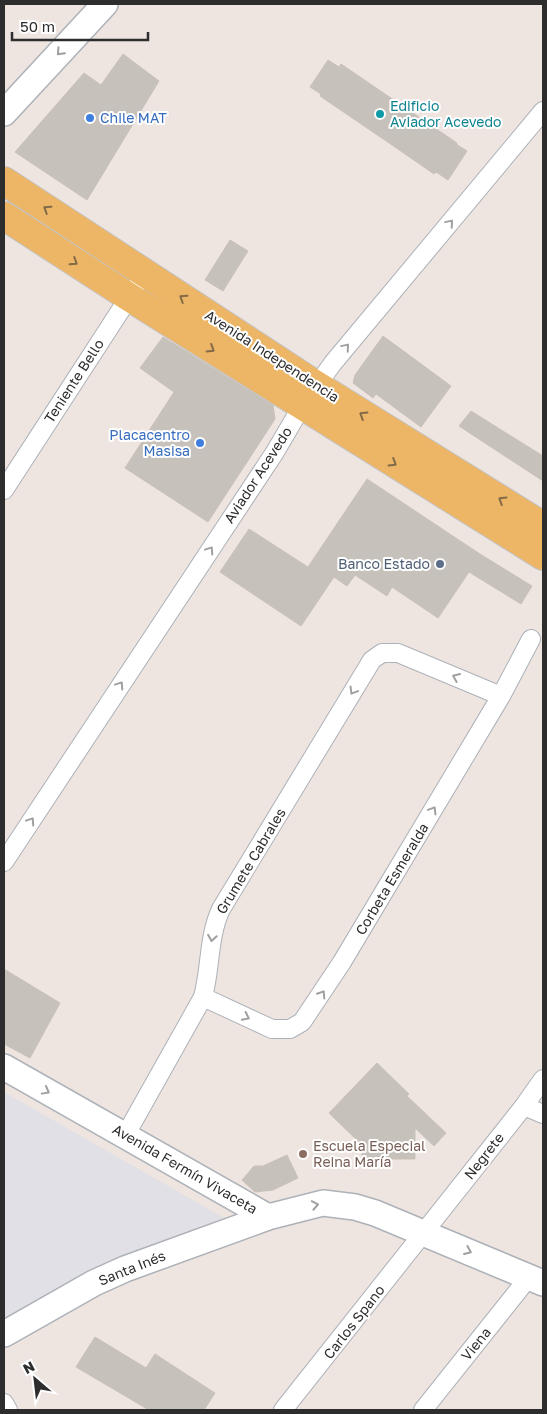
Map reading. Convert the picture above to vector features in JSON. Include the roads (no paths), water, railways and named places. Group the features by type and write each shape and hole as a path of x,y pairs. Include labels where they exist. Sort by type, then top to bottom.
{"main road":[{"path":"4,113 104,4"},
{"name":"Avenida Independencia","path":"4,181 145,273 309,396 543,556"},
{"name":"Avenida Independencia","path":"4,216 129,297 543,526"},
{"name":"Avenida Fermín Vivaceta","path":"4,1067 268,1217 317,1204 340,1204 374,1213 536,1280"},
{"name":"Santa Inés","path":"4,1334 70,1296 110,1276 268,1217"}],"street":[{"name":"Aviador Acevedo","path":"4,862 275,452 309,396 333,363 543,111"},
{"name":"Teniente Bello","path":"4,490 145,273"},
{"name":"Corbeta Esmeralda","path":"203,997 272,1029 290,1029 302,1022 342,962 501,696 531,639"},
{"name":"Grumete Cabrales","path":"125,1136 203,997 208,975 212,933 221,909 369,665 382,653 398,652 501,696"},
{"name":"Negrete","path":"424,1233 543,1079"},
{"path":"524,1106 543,1114"},
{"name":"Carlos Spano","path":"283,1410 424,1233"},
{"name":"Viena","path":"423,1410 536,1280"},
{"path":"4,1403 8,1410"}],"place":[{"name":"Edificio Aviador Acevedo","path":"380,114"},
{"name":"Chile MAT","path":"90,118"},
{"name":"Placacentro Masisa","path":"200,443"},
{"name":"Banco Estado","path":"440,564"},
{"name":"Escuela Especial Reina María","path":"303,1154"}]}
